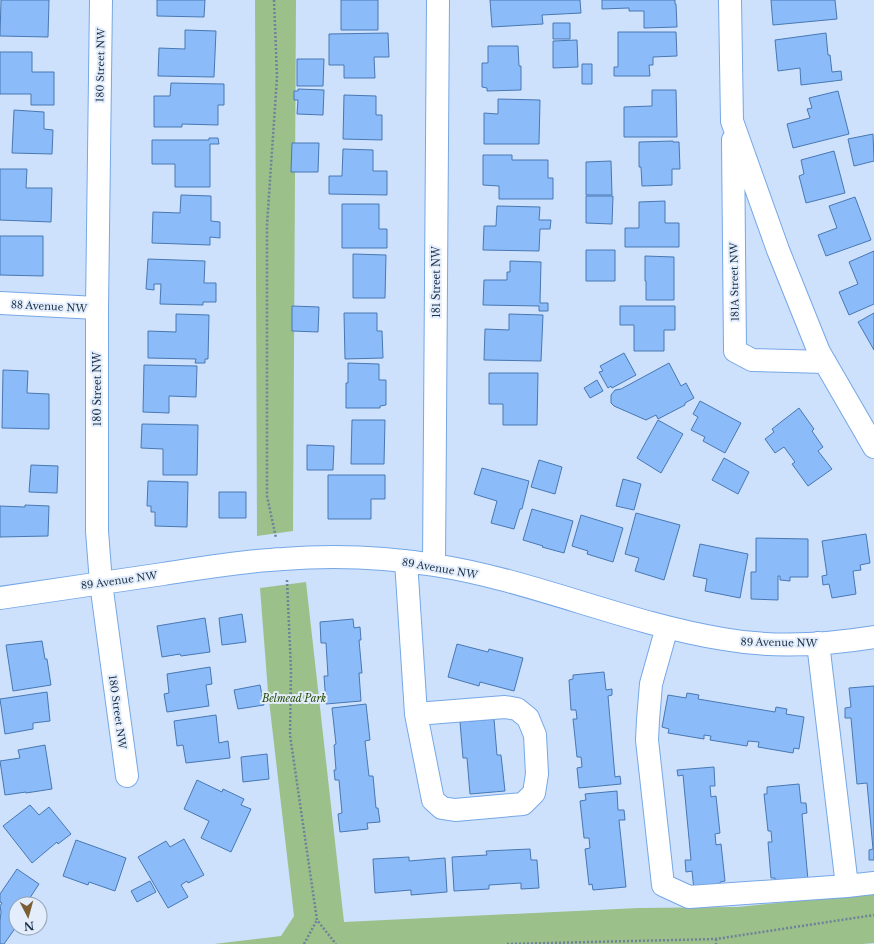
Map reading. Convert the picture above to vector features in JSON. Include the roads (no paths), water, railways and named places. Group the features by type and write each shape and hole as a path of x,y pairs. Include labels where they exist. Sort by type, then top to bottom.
{"street":[{"name":"180 Street NW","path":"101,0 97,308 97,531 101,583 127,776"},
{"name":"181 Street NW","path":"434,565 438,0"},
{"name":"181A Street NW","path":"730,0 735,351 752,360 825,362"},
{"name":"181A Street NW","path":"732,121 778,250 819,352 874,447"},
{"name":"88 Avenue NW","path":"0,303 97,308"},
{"name":"89 Avenue NW","path":"0,598 234,564 281,559 323,557 362,558 406,561 434,565 493,577 667,627 711,637 758,644 818,643 874,637"},
{"path":"406,561 416,714 432,800 442,808 455,810 523,804 534,793 537,774 535,735 528,718 517,709 505,707 416,714"},
{"path":"667,627 652,684 648,720 648,740 663,885 689,898 874,883"},
{"path":"818,643 847,886"}],"park label":[{"name":"Belmead Park","path":"294,698"}]}
